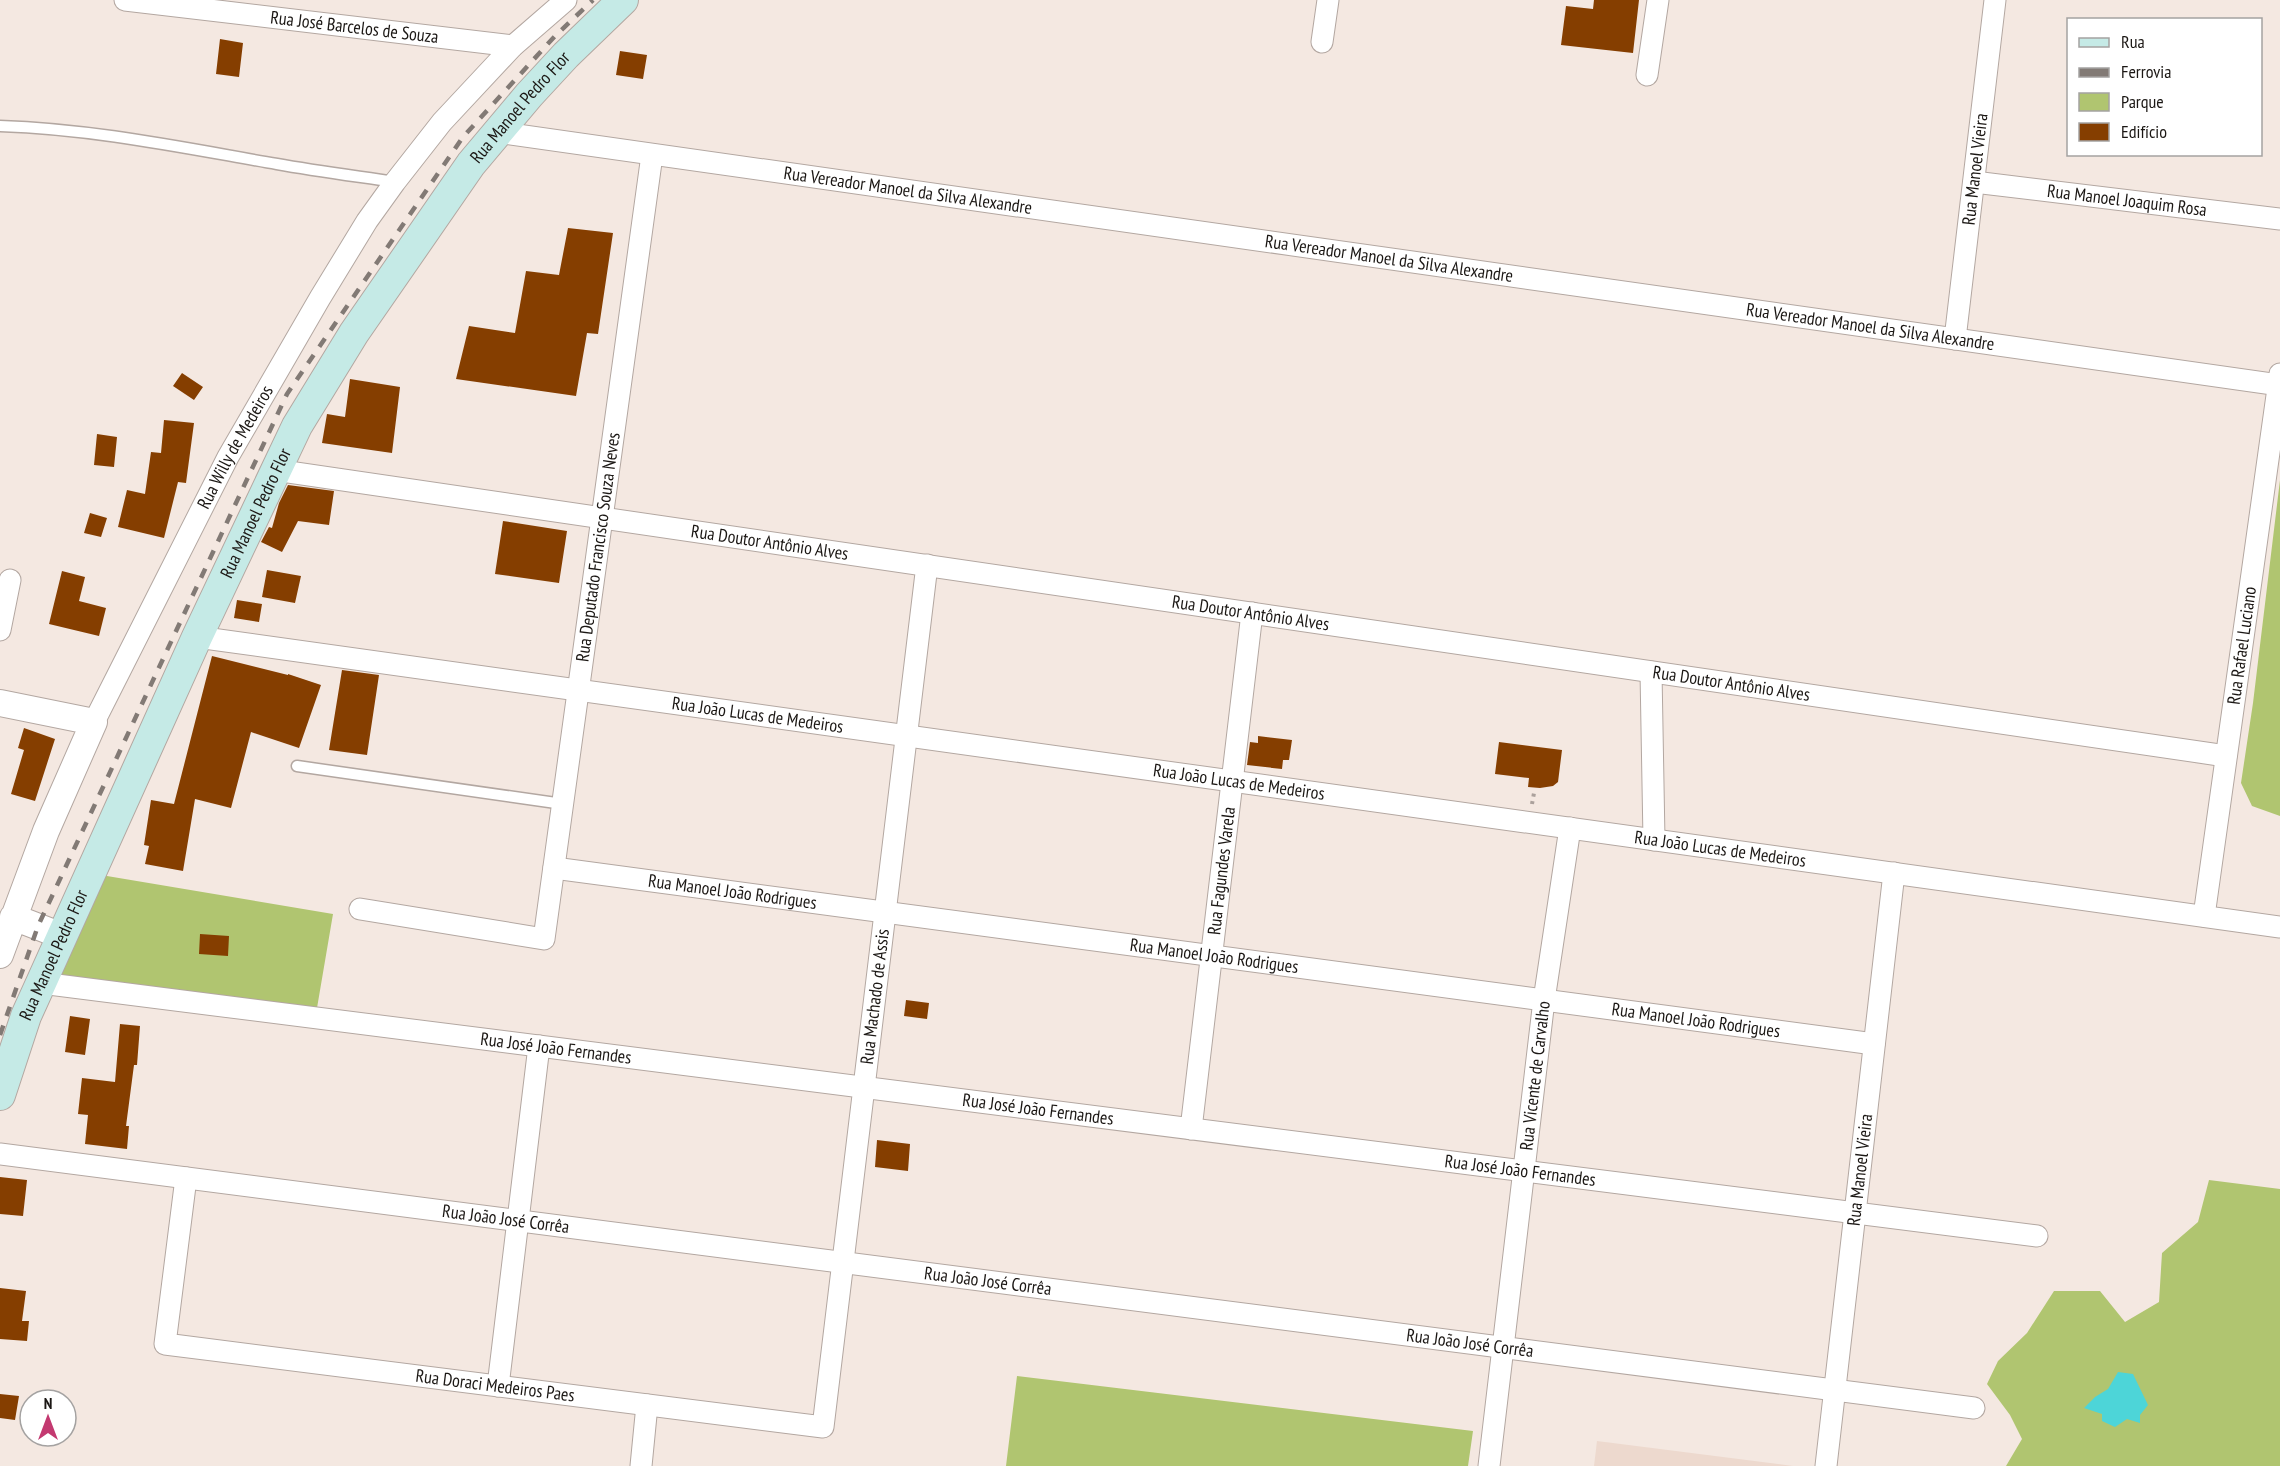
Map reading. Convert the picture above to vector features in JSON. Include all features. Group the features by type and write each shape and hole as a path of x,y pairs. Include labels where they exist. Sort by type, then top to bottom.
{"main road":[{"name":"Rua Manoel Pedro Flor","path":"0,1095 22,1027 40,983 197,637 297,426 354,333 442,202 496,132 566,56 623,0"}],"street":[{"name":"Rua José Barcelos de Souza","path":"125,0 513,46"},
{"name":"Rua Willy de Medeiros","path":"0,955 46,831 94,722 205,500 243,429 326,288 367,221 442,122 513,46 566,0"},
{"path":"1322,42 1328,0"},
{"path":"1647,75 1658,0"},
{"name":"Rua Manoel Vieira","path":"1954,339 1995,0"},
{"name":"Rua Vereador Manoel da Silva Alexandre","path":"496,132 1954,339 2280,382"},
{"name":"Rua Deputado Francisco Souza Neves","path":"360,909 544,939 652,155"},
{"name":"Rua Manoel Joaquim Rosa","path":"1974,182 2280,219"},
{"name":"Rua Rafael Luciano","path":"2204,916 2280,382"},
{"name":"Rua Doutor Antônio Alves","path":"275,470 2226,756"},
{"name":"Rua Machado de Assis","path":"823,1427 927,566"},
{"path":"0,630 10,580"},
{"name":"Rua Fagundes Varela","path":"1191,1129 1252,613"},
{"name":"Rua João Lucas de Medeiros","path":"197,637 2280,927"},
{"path":"1651,672 1654,840"},
{"path":"0,703 94,722"},
{"name":"Rua Vicente de Carvalho","path":"1489,1466 1544,1000 1570,828"},
{"name":"Rua Manoel João Rodrigues","path":"554,868 1874,1044"},
{"name":"Rua Manoel Vieira","path":"1826,1466 1894,873"},
{"path":"13,917 62,936"},
{"name":"Rua José João Fernandes","path":"40,983 2037,1236"},
{"path":"498,1386 539,1046"},
{"name":"Rua João José Corrêa","path":"0,1154 1974,1408"},
{"name":"Rua Doraci Medeiros Paes","path":"186,1178 165,1344 823,1427"},
{"path":"641,1466 647,1405"}],"lane":[{"path":"0,126 43,127 126,136 279,164 395,182"},
{"path":"297,766 563,804"}],"shaded area":[{"path":"1597,1441 1793,1466 1594,1466"}],"green space":[{"path":"2280,480 2280,816 2252,806 2241,783"},
{"path":"101,875 333,914 317,1008 59,976"},
{"path":"2209,1180 2280,1189 2280,1466 2006,1466 2022,1439 2010,1415 1987,1384 1998,1361 2027,1333 2054,1291 2100,1291 2125,1322 2159,1302 2162,1253 2198,1222"},
{"path":"1017,1376 1473,1431 1468,1466 1006,1466"}],"water":[{"path":"2118,1372 2133,1374 2148,1405 2140,1415 2140,1423 2127,1419 2115,1427 2102,1421 2102,1414 2084,1408 2108,1389"}],"building":[{"path":"1594,0 1639,0 1633,53 1561,45 1566,6 1593,9"},
{"path":"220,39 243,43 239,77 216,74"},
{"path":"620,51 647,55 643,79 616,75"},
{"path":"568,228 613,233 598,334 587,333 576,396 456,379 469,326 515,333 526,271 559,275"},
{"path":"182,373 203,387 194,400 173,386"},
{"path":"350,379 400,387 392,453 322,443 327,414 345,417"},
{"path":"164,420 194,423 186,483 178,482 164,538 118,527 127,490 145,494 151,452 161,453"},
{"path":"97,434 117,437 114,467 94,465"},
{"path":"288,485 334,491 329,525 298,521 282,552 261,542 269,527 272,528 279,503"},
{"path":"90,513 107,518 101,537 84,533"},
{"path":"503,521 567,531 559,583 495,574"},
{"path":"267,570 301,576 295,603 262,597"},
{"path":"62,571 85,577 79,601 106,608 99,636 49,624"},
{"path":"237,600 262,604 259,622 234,618"},
{"path":"212,656 288,674 321,685 299,748 251,732 231,808 195,799 183,871 145,864 149,846 144,845 151,800 174,804"},
{"path":"342,670 379,675 367,755 329,750"},
{"path":"24,728 55,739 35,801 11,794 24,750 18,748"},
{"path":"1258,736 1292,740 1289,760 1283,760 1282,769 1247,765 1250,742 1258,743"},
{"path":"1499,742 1562,750 1558,782 1553,786 1528,787 1529,778 1495,774"},
{"path":"200,934 229,936 228,956 199,954"},
{"path":"906,1000 929,1003 927,1019 904,1016"},
{"path":"70,1016 90,1019 85,1055 65,1052"},
{"path":"120,1024 140,1026 137,1065 134,1065 126,1126 129,1126 127,1149 85,1144 88,1115 78,1114 82,1078 115,1082"},
{"path":"877,1140 910,1144 908,1171 875,1167"},
{"path":"0,1177 27,1180 23,1216 0,1214"},
{"path":"0,1288 26,1291 22,1321 29,1321 27,1341 0,1339"},
{"path":"0,1394 18,1396 15,1420 0,1418"}],"railway":[{"path":"0,1035 38,926 287,394 463,137 555,36 593,0"}]}
